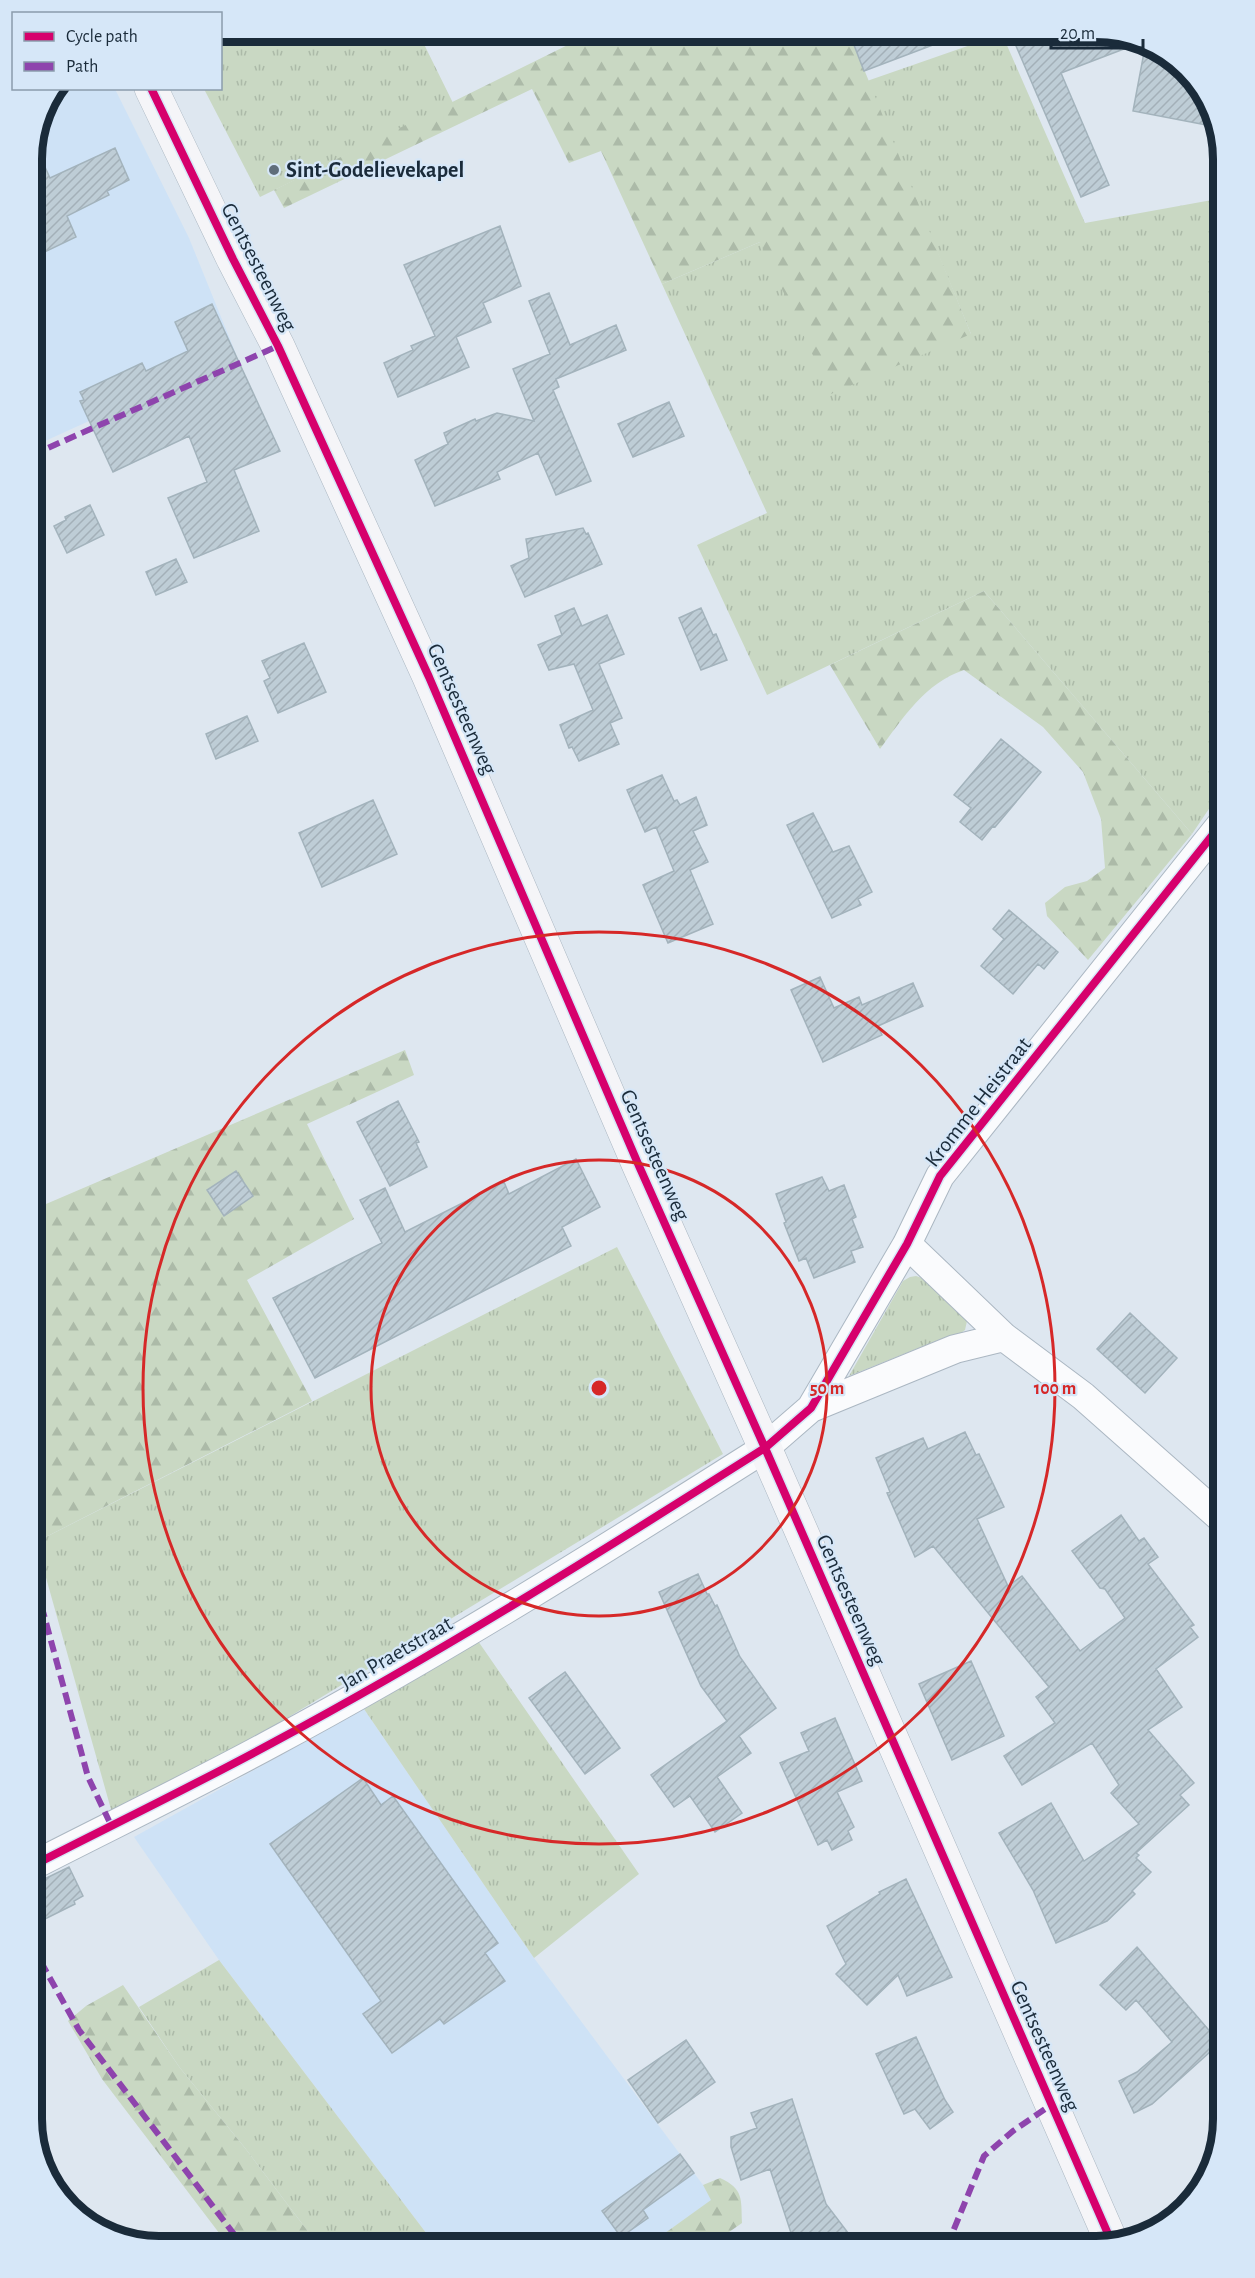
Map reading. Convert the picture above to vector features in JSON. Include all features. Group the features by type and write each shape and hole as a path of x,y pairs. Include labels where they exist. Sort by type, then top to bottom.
{"main road":[{"name":"Gentsesteenweg","path":"152,90 233,259 278,346 424,666 634,1155 765,1448 1109,2235"}],"street":[{"name":"Kromme Heistraat","path":"765,1448 811,1408 908,1244 940,1176 1213,836"},
{"path":"908,1244 1004,1338 1083,1396 1213,1510"},
{"path":"811,1408 955,1349 1004,1338"},
{"name":"Jan Praetstraat","path":"42,1861 273,1743 388,1678 544,1587 765,1448"}],"shaded area":[{"path":"65,90 115,90 189,238 236,354 42,442 42,151 48,121"},
{"path":"364,1709 534,1958 712,2200 661,2236 428,2236 219,1960 134,1837"}],"green space":[{"path":"222,42 423,42 453,103 260,197 205,90 222,90"},
{"path":"574,42 853,42 971,334 831,394 760,242 662,284 601,151 569,163 532,89 284,208 274,190"},
{"path":"979,42 1006,42 1085,223 1213,200 1213,803 1192,834 984,591 767,695 697,545 767,513 662,284 760,242 971,334 867,81"},
{"path":"984,591 1192,834 1088,960 1047,916 1045,903 1065,887 1087,881 1105,868 1101,819 1083,772 1043,727 964,670 938,683 926,693 906,714 880,749 830,665"},
{"path":"405,1050 414,1075 307,1124 354,1219 247,1280 312,1401 42,1539 42,1206"},
{"path":"617,1247 723,1454 249,1741 112,1813 42,1563 42,1539"},
{"path":"916,1276 922,1278 967,1321 965,1330 958,1335 941,1339 849,1376 903,1281"},
{"path":"478,1641 639,1874 534,1958 364,1709"},
{"path":"219,1960 428,2236 311,2236 245,2148 180,2068 139,2007"},
{"path":"123,1985 180,2068 245,2148 311,2236 221,2236 102,2079 68,2021 86,2006"},
{"path":"720,2178 733,2186 740,2196 742,2223 723,2236 661,2236 711,2200 703,2185"}],"building":[{"path":"853,42 941,42 864,71"},
{"path":"1014,42 1104,42 1129,47 1061,73 1109,185 1081,197"},
{"path":"1144,53 1179,76 1197,101 1208,125 1133,111"},
{"path":"115,148 129,180 107,191 109,195 67,216 76,237 42,253 42,160 50,178"},
{"path":"500,226 521,286 483,303 491,322 456,337 469,367 398,397 384,363 413,350 411,346 435,336 404,265"},
{"path":"549,293 570,345 616,325 626,350 556,379 559,387 553,390 591,481 556,495 538,453 497,472 500,479 435,506 415,460 448,444 444,433 475,419 476,421 497,413 534,421 513,369 550,354 529,301"},
{"path":"212,304 280,451 234,470 259,531 194,558 168,498 207,482 189,436 113,472 80,401 84,400 80,392 142,363 146,371 188,351 175,322"},
{"path":"669,402 684,436 633,457 618,424"},
{"path":"90,505 104,535 67,553 54,526 66,520 65,517"},
{"path":"583,528 586,534 588,533 602,564 525,597 511,566 529,558 526,539"},
{"path":"176,559 187,582 156,595 146,572"},
{"path":"574,608 582,626 607,615 624,654 599,664 622,718 610,723 619,744 579,761 572,747 569,748 560,725 593,710 574,664 549,670 538,645 562,635 555,616"},
{"path":"701,608 727,660 701,670 679,618"},
{"path":"304,643 326,692 278,713 264,681 270,678 262,661"},
{"path":"247,716 258,741 216,759 206,734"},
{"path":"1001,739 1041,772 982,840 960,822 971,808 954,795"},
{"path":"662,775 674,801 677,800 680,805 696,797 707,825 693,831 708,862 690,870 713,924 668,943 643,885 674,871 656,827 645,832 627,790"},
{"path":"373,800 397,854 322,887 299,833"},
{"path":"813,813 833,852 849,846 872,892 858,899 861,905 832,918 787,825"},
{"path":"1009,910 1058,952 1044,969 1038,964 1013,994 981,966 1004,939 993,929"},
{"path":"820,977 834,1008 859,997 862,1005 913,983 923,1006 878,1026 882,1035 823,1062 791,990"},
{"path":"398,1101 419,1142 416,1143 427,1167 390,1186 357,1122"},
{"path":"576,1159 600,1207 562,1227 571,1246 315,1378 273,1298 382,1243 360,1200 385,1188 405,1232 504,1182 509,1194"},
{"path":"236,1171 253,1196 224,1216 207,1190"},
{"path":"822,1177 829,1191 844,1185 856,1217 852,1219 863,1247 851,1251 855,1262 814,1278 806,1258 799,1261 784,1223 786,1222 776,1194"},
{"path":"1130,1313 1177,1358 1145,1393 1097,1349"},
{"path":"965,1432 976,1455 979,1454 1004,1507 977,1519 1008,1586 1022,1576 1080,1651 1125,1618 1105,1589 1100,1588 1072,1551 1121,1515 1139,1541 1144,1538 1158,1557 1148,1564 1194,1625 1190,1627 1198,1637 1156,1669 1182,1707 1148,1730 1194,1783 1180,1795 1189,1805 1136,1853 1139,1855 1136,1858 1151,1872 1132,1891 1135,1894 1107,1921 1056,1943 1033,1890 999,1833 1051,1803 1084,1861 1139,1824 1111,1793 1119,1785 1092,1743 1022,1785 1004,1756 1055,1723 1036,1697 1049,1687 933,1546 915,1557 887,1493 890,1492 876,1458 923,1438 928,1449"},
{"path":"698,1574 707,1594 715,1606 717,1605 740,1657 776,1708 739,1736 751,1753 717,1777 742,1813 715,1832 690,1796 674,1807 651,1775 727,1721 701,1686 659,1592"},
{"path":"971,1661 1004,1736 952,1760 919,1684"},
{"path":"565,1672 620,1748 585,1774 529,1698"},
{"path":"835,1718 862,1781 837,1792 854,1827 848,1831 852,1840 832,1850 827,1840 818,1845 780,1763 809,1751 801,1733"},
{"path":"363,1778 381,1805 393,1796 498,1943 485,1953 505,1981 444,2024 440,2019 392,2053 363,2014 381,2001 270,1844"},
{"path":"69,1867 83,1896 74,1901 75,1904 42,1920 42,1880"},
{"path":"906,1879 952,1977 907,1996 898,1975 867,2005 836,1974 846,1964 827,1926 880,1894 879,1892"},
{"path":"1137,1947 1213,2035 1213,2049 1152,2104 1134,2113 1119,2081 1137,2072 1172,2042 1136,2000 1126,2010 1100,1985"},
{"path":"916,2037 945,2100 953,2112 930,2129 915,2109 904,2114 876,2054"},
{"path":"686,2040 715,2082 658,2123 628,2080"},
{"path":"792,2099 826,2204 850,2236 792,2236 770,2169 741,2180 731,2147 731,2137 757,2128 751,2113"},
{"path":"680,2154 694,2173 643,2210 648,2218 622,2236 602,2211"}],"marked path":[{"path":"42,451 278,346"},
{"path":"42,1608 88,1777 111,1825"},
{"path":"42,1964 79,2030 235,2236"},
{"path":"951,2236 984,2156 1013,2131 1051,2105"}],"cycle path":[{"path":"152,90 233,259 278,346 429,677 639,1166 765,1448 1109,2235"},
{"path":"42,1861 244,1758 337,1708 461,1636 765,1448 811,1408 907,1244 940,1176 1213,835"}],"place":[{"name":"Sint-Godelievekapel","path":"274,170"}]}
